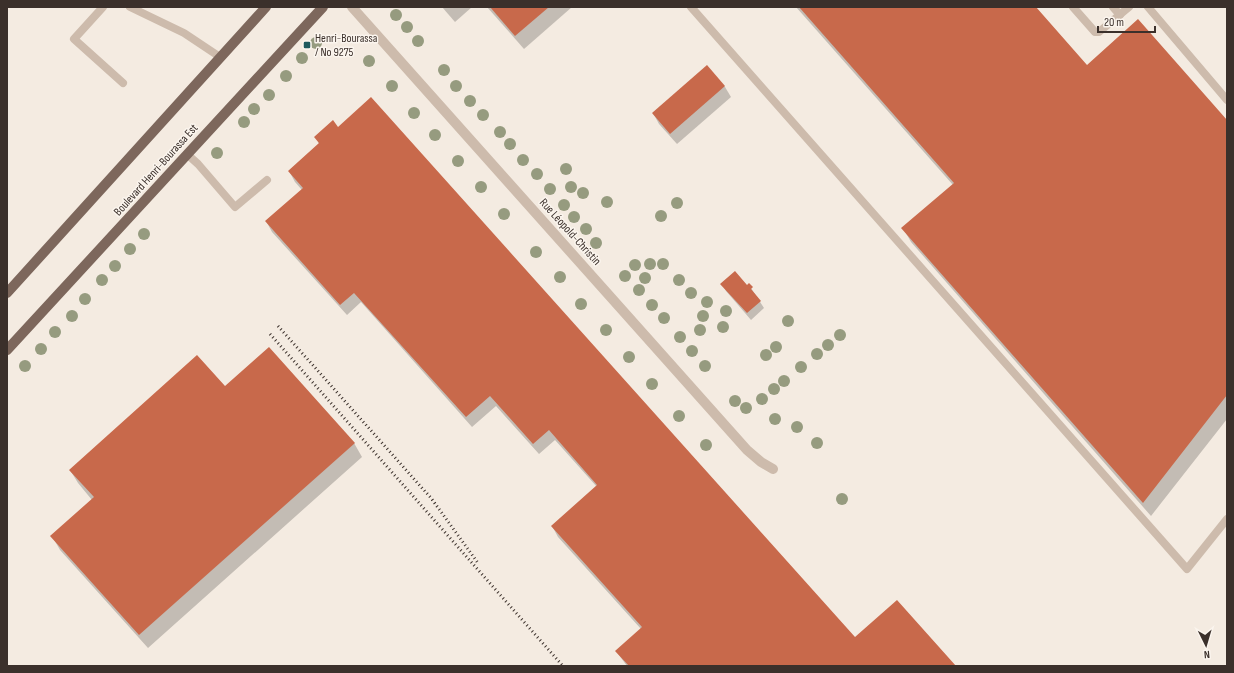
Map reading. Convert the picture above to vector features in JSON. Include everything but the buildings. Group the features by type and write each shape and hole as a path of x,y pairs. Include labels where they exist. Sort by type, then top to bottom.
{"main road":[{"path":"7,293 266,7"},
{"name":"Boulevard Henri-Bourassa Est","path":"7,350 323,7"}],"street":[{"name":"Rue Léopold-Christin","path":"352,7 747,450 761,462 773,469"}],"lane":[{"path":"103,7 74,39 123,83"},
{"path":"130,7 184,33 220,57"},
{"path":"691,7 1187,569 1227,519"},
{"path":"1073,7 1095,32 1099,32 1129,7"},
{"path":"1113,7 1120,15"},
{"path":"1148,7 1227,100"},
{"path":"188,154 235,207 267,180"}],"railway":[{"path":"278,326 431,498 478,563"},
{"path":"270,334 563,666"}],"place":[{"name":"Henri-Bourassa / No 9275","path":"307,45"}]}
